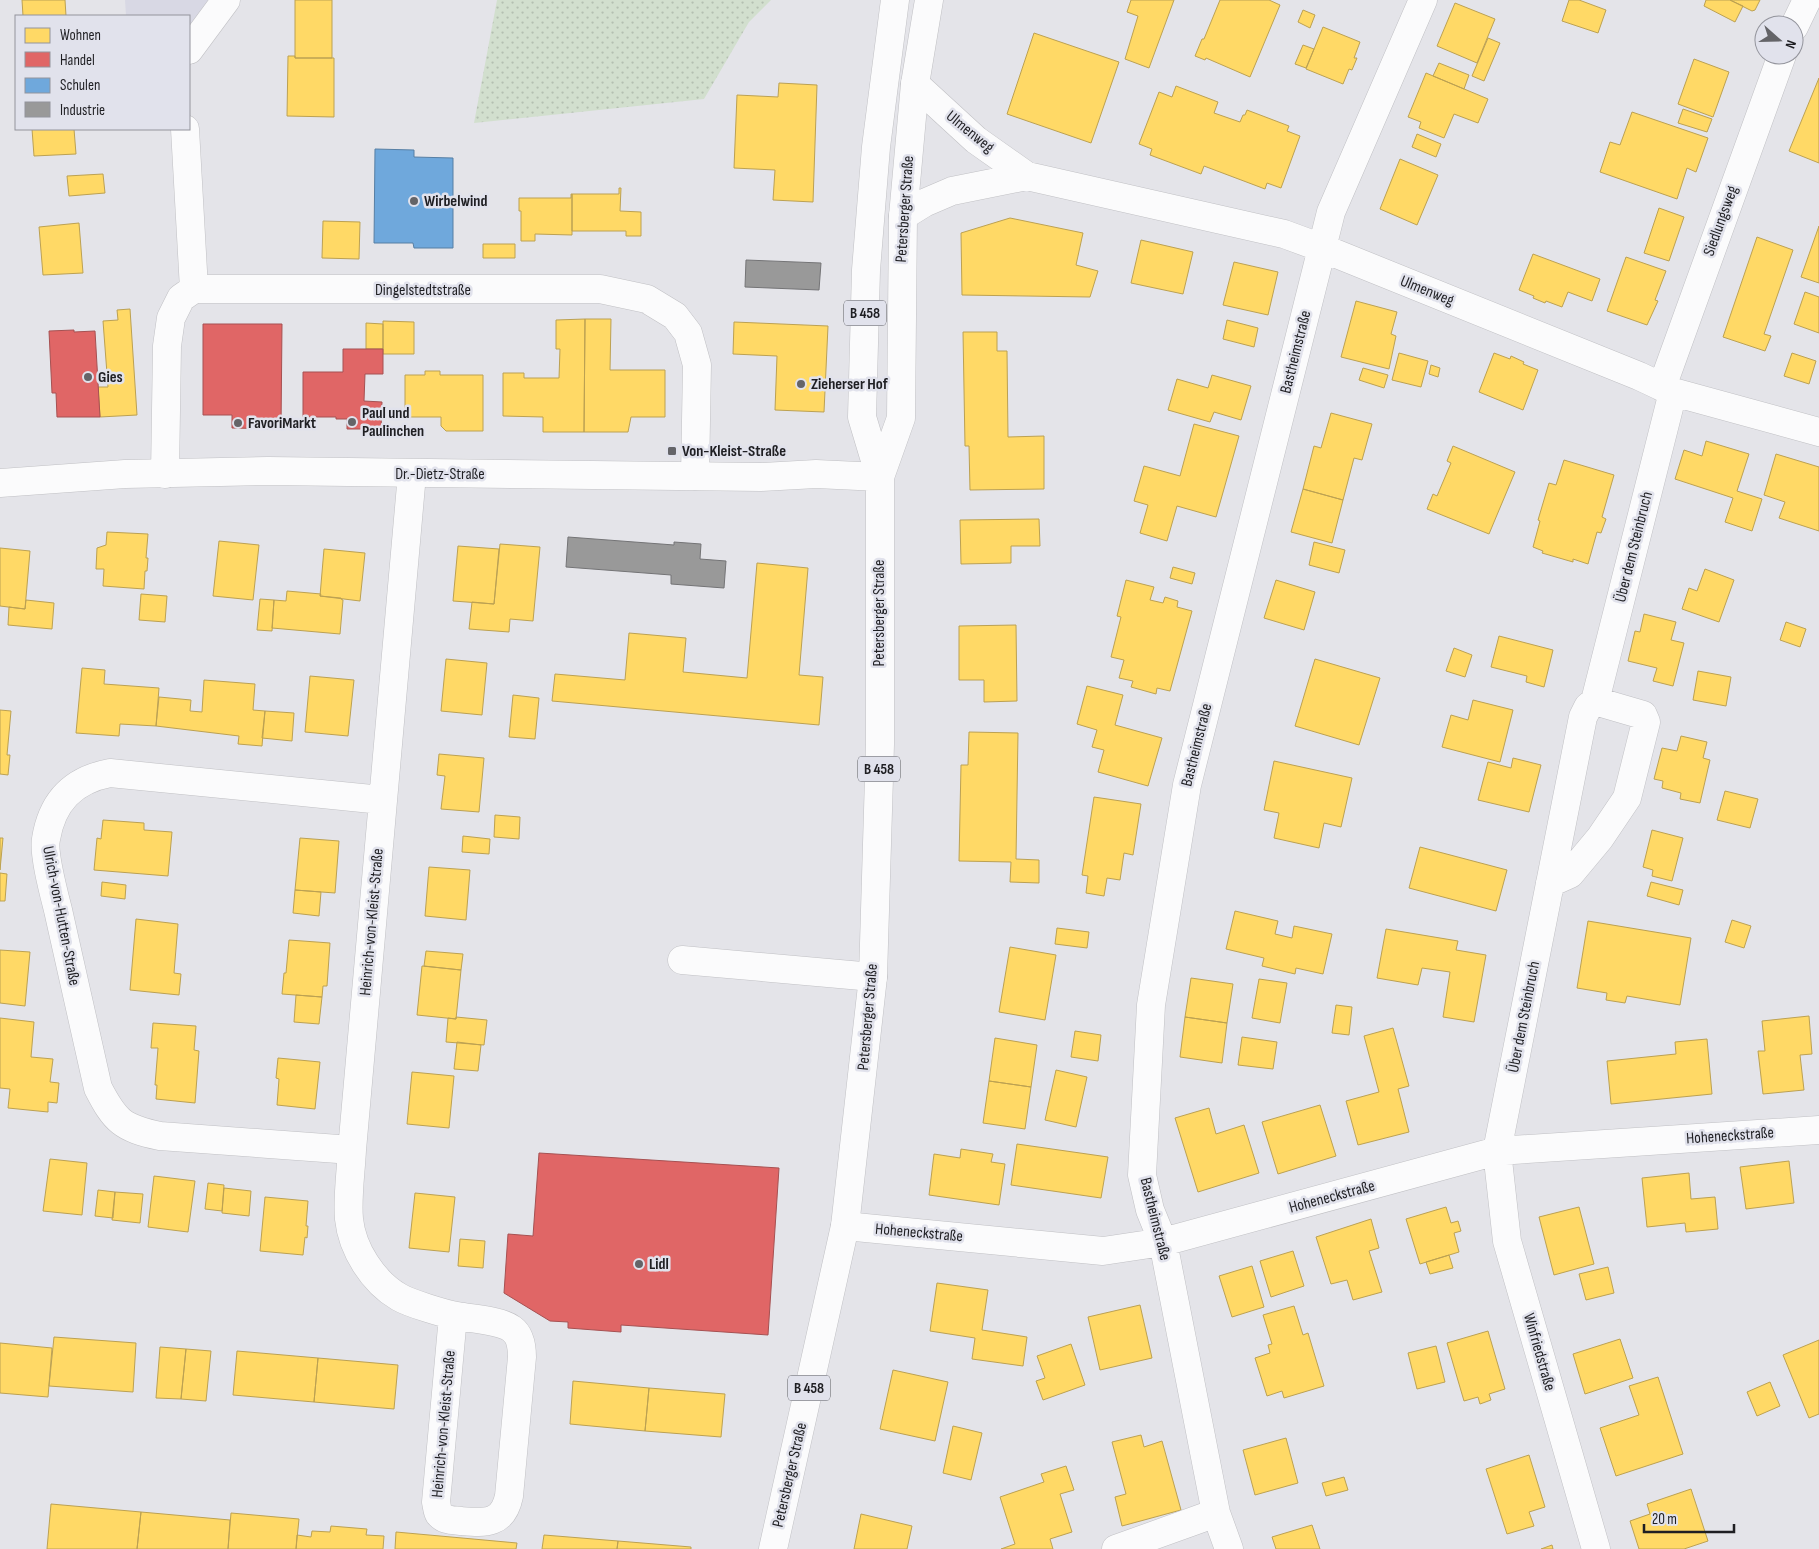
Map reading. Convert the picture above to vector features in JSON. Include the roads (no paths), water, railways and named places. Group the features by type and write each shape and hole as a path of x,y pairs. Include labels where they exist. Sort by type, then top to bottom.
{"street":[{"path":"190,49 226,0"},
{"name":"Petersberger Straße","path":"773,1549 845,1226 873,977 880,744 880,477 862,417 863,365 866,270 876,146 895,0"},
{"name":"Petersberger Straße","path":"880,477 900,418 903,216 915,84 930,0"},
{"name":"Bastheimstraße","path":"1229,1549 1216,1513 1162,1242 1150,1210 1142,1175 1152,996 1187,785 1322,248 1339,194 1423,0"},
{"path":"1800,15 1807,0"},
{"name":"Siedlungsweg","path":"1668,390 1779,65"},
{"name":"Ulmenweg","path":"915,84 976,140 1028,176 1284,234 1668,390 1819,432"},
{"path":"165,474 167,346 171,318 181,298 194,289 185,130"},
{"name":"Ulmenweg","path":"903,216 924,203 952,191 1028,176"},
{"name":"Dingelstedtstraße","path":"194,289 600,289 647,299 675,316 688,333 697,365 695,476"},
{"name":"Über dem Steinbruch","path":"1498,1151 1583,717 1595,701 1668,390"},
{"name":"Dr.-Dietz-Straße","path":"0,477 72,477 268,471 762,477 816,474 880,477"},
{"name":"Heinrich-von-Kleist-Straße","path":"412,474 352,1150 349,1219 355,1243 373,1274 384,1286 400,1298 453,1316 503,1324 517,1334 522,1351 507,1506 503,1513 494,1520 482,1523 446,1519 438,1512 436,1502 453,1316"},
{"path":"1550,883 1570,874 1600,838 1627,798 1646,722 1643,715 1637,712 1595,701"},
{"name":"Ulrich-von-Hutten-Straße","path":"352,1150 160,1136 142,1132 125,1125 116,1118 98,1088 51,877 45,841 49,824 57,806 67,793 94,776 110,773 382,800"},
{"path":"682,960 873,977"},
{"name":"Hoheneckstraße","path":"845,1226 1103,1251 1162,1242 1498,1151 1819,1130"},
{"name":"Winfriedstraße","path":"1498,1151 1507,1241 1596,1549"},
{"path":"1116,1549 1216,1513"}],"place":[{"name":"Wirbelwind","path":"414,201"},
{"name":"Gies","path":"88,377"},
{"name":"Zieherser Hof","path":"801,384"},
{"name":"Paul und Paulinchen","path":"352,422"},
{"name":"FavoriMarkt","path":"238,423"},
{"name":"Von-Kleist-Straße","path":"672,451"},
{"name":"Lidl","path":"639,1264"}]}
